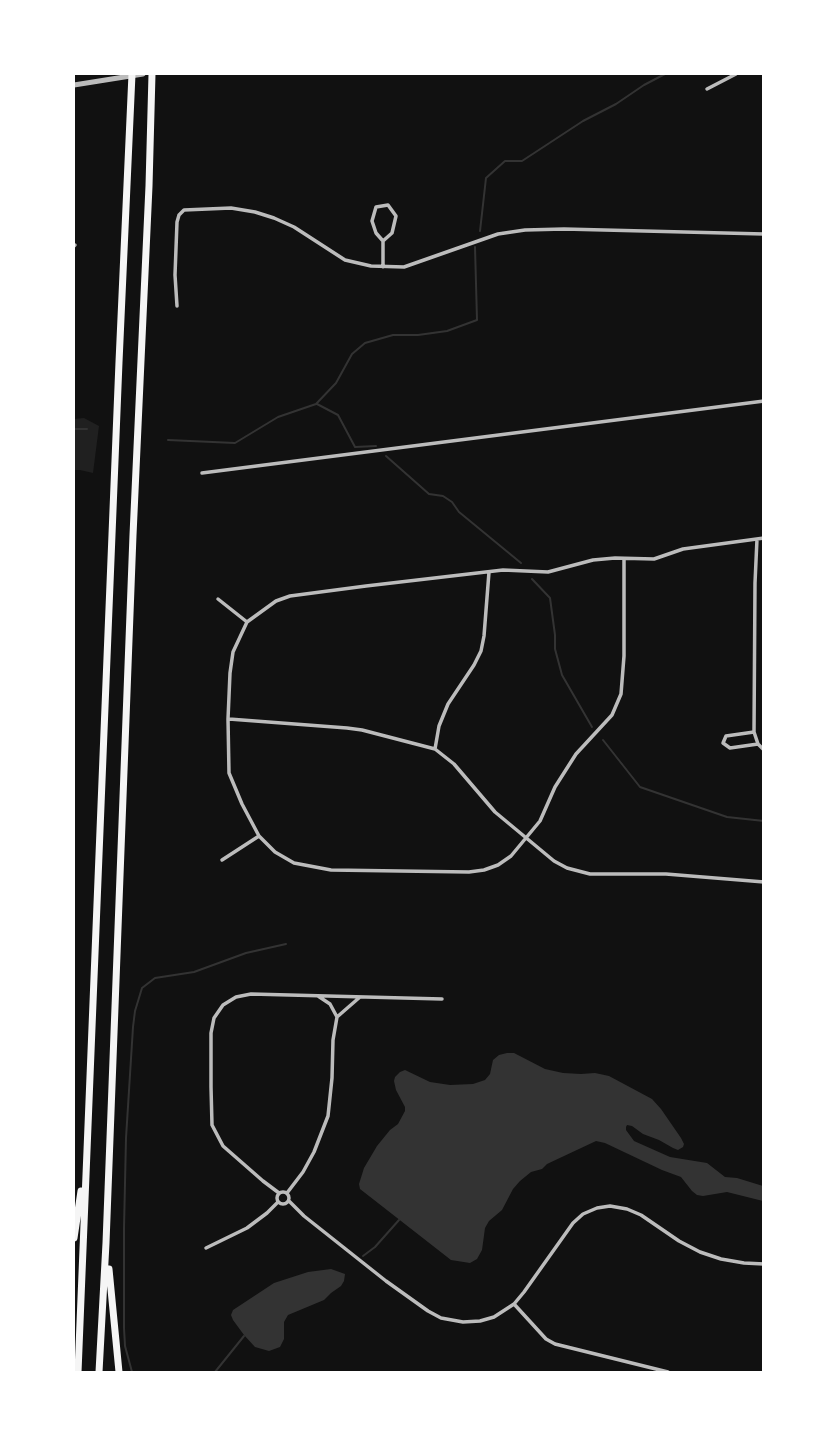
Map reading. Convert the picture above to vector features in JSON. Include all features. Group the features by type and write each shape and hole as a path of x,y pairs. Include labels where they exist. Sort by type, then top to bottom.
{"highway":[{"path":"78,1373 132,74"},
{"path":"99,1373 152,74"},
{"path":"74,1238 86,1159"},
{"path":"106,1243 119,1373"}],"street":[{"path":"74,85 143,74"},
{"path":"707,89 736,74"},
{"path":"383,241 392,233 396,216 388,205 376,206 372,220 376,233 383,241 383,267"},
{"path":"177,306 177,222 184,210 231,208 255,212 294,227 345,260 371,267 404,267 498,234 525,230 764,234"},
{"path":"202,473 764,401"},
{"path":"624,559 624,656 621,694 612,715 576,754 555,786 540,821 511,856 498,865 469,872 331,870 294,863 275,852 259,836 229,773 230,673 233,652 247,622 276,601 290,596 489,572 548,572 593,560 615,558 654,559 683,549 764,538"},
{"path":"757,539 754,732 758,744 764,750"},
{"path":"435,749 439,726 448,704 481,651 489,572"},
{"path":"218,599 247,622"},
{"path":"228,719 362,730 435,749 454,764 495,812 554,861 568,869 582,873 666,874 764,881"},
{"path":"754,732 726,736 723,743 730,748 758,744"},
{"path":"222,860 259,836"},
{"path":"287,1193 279,1193 234,1157 218,1140 212,1125 211,1033 215,1018 223,1005 236,997 251,994 442,999"},
{"path":"315,995 330,1004 337,1017"},
{"path":"287,1193 314,1152 328,1116 337,1017 361,996"},
{"path":"206,1248 247,1228 267,1213 278,1202 279,1193"},
{"path":"287,1193 289,1201 304,1216 386,1281 441,1318 463,1322 494,1317 514,1304 573,1223 583,1214 597,1208 610,1206 627,1209 700,1252 722,1259 764,1264"},
{"path":"278,1202 284,1204 289,1201"},
{"path":"514,1304 545,1339 555,1344 668,1373"}],"shaded area":[{"path":"84,418 99,426 93,473 74,470 74,419"},
{"path":"507,1053 514,1053 545,1069 609,1076 652,1099 681,1138 683,1147 678,1150 627,1125 626,1130 634,1141 670,1157 707,1163 725,1177 763,1186 763,1201 727,1192 697,1195 681,1177 596,1141 531,1172 520,1181 502,1210 485,1228 482,1250 477,1259 470,1263 451,1260 360,1189 359,1184 364,1168 377,1146 398,1124 405,1111 394,1081 400,1072 405,1070 430,1082 473,1084 485,1080 490,1074 493,1060"},
{"path":"331,1269 345,1274 341,1286 324,1300 288,1315 284,1322 284,1339 280,1347 269,1351 255,1347 233,1320 233,1310 274,1283 308,1272"}],"waterway":[{"path":"480,231 486,178 505,161 522,161 583,121 665,74"},
{"path":"168,440 235,443 278,417 316,404 336,383 352,354 365,343 393,335 447,331 477,320 475,247"},
{"path":"317,404 338,415 355,447 376,446"},
{"path":"74,429 87,429"},
{"path":"386,456 429,494 443,496 452,502 459,512 521,563"},
{"path":"532,579 550,598 555,649 562,675 592,727"},
{"path":"603,740 640,787 727,817 764,821"},
{"path":"132,1372 125,1346 124,1328 126,1138 133,1027 142,988 155,978 194,972 246,953 286,944"},
{"path":"363,1256 375,1247 399,1220"},
{"path":"215,1372 244,1336"}]}
